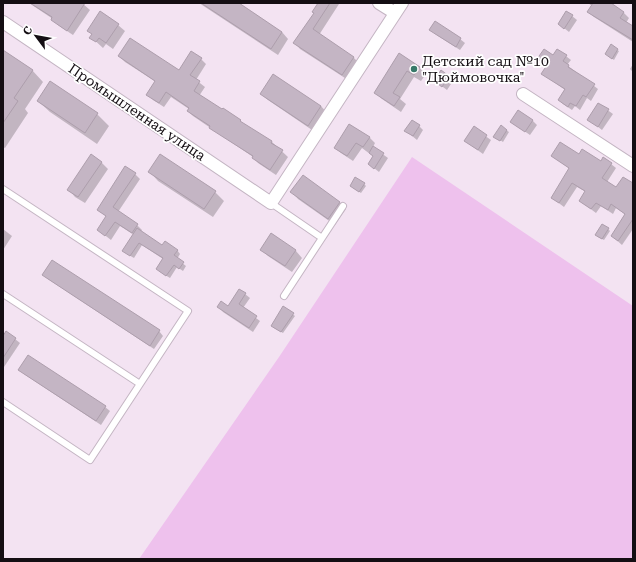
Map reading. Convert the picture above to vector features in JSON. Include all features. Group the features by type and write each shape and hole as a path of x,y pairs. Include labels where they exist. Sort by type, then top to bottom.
{"street":[{"path":"271,203 398,8 379,3"},
{"name":"Промышленная улица","path":"3,22 271,203"},
{"path":"523,94 633,166"}],"lane":[{"path":"3,189 188,311 90,460 3,402"},
{"path":"271,203 322,238"},
{"path":"284,296 343,206"},
{"path":"3,294 140,384"}],"shaded area":[{"path":"412,157 633,306 633,559 139,559 279,357"}],"building":[{"path":"30,3 85,3 67,31 51,20 52,17"},
{"path":"201,3 239,3 282,32 271,49"},
{"path":"318,3 330,3 313,29 354,57 342,75 293,43 314,13 312,12"},
{"path":"593,3 611,3 624,12 620,18 633,26 633,40 587,12"},
{"path":"100,11 119,24 106,43 99,38 96,42 89,38 92,34 87,31"},
{"path":"566,11 573,15 564,29 558,24"},
{"path":"435,21 461,38 456,47 429,30"},
{"path":"130,38 179,70 191,51 202,58 190,75 200,81 194,91 222,109 223,108 283,150 270,170 252,158 253,156 209,128 210,126 187,111 189,108 166,92 159,103 146,95 155,81 118,56"},
{"path":"611,44 618,49 612,59 605,54"},
{"path":"544,49 553,55 557,49 567,55 563,61 569,65 568,67 595,84 586,97 583,95 576,106 570,103 568,107 558,100 565,89 541,74 547,65 537,59"},
{"path":"3,50 33,70 14,98 18,101 3,123"},
{"path":"399,53 420,67 414,75 407,71 393,93 400,97 394,106 374,93"},
{"path":"441,70 449,76 442,87 434,81"},
{"path":"273,74 321,106 308,126 260,94"},
{"path":"50,81 98,113 85,133 37,101"},
{"path":"598,103 609,109 598,127 587,120"},
{"path":"518,110 533,120 525,132 510,122"},
{"path":"412,120 420,125 413,136 404,131"},
{"path":"349,124 370,137 363,147 356,143 347,156 334,148"},
{"path":"501,125 507,130 500,141 493,137"},
{"path":"474,126 487,135 478,150 464,141"},
{"path":"560,142 579,154 582,149 601,161 603,157 612,163 602,178 616,187 623,177 633,183 633,219 618,241 611,236 625,214 611,204 608,210 596,203 591,209 579,201 585,191 572,183 559,203 551,198 569,168 551,156"},
{"path":"373,146 384,153 374,169 368,164 373,156 369,153"},
{"path":"91,154 102,162 78,197 67,190"},
{"path":"160,154 216,191 204,209 148,172"},
{"path":"125,166 136,173 113,207 138,224 132,233 115,222 105,236 97,230 106,216 97,210"},
{"path":"303,175 340,202 328,219 290,192"},
{"path":"355,177 365,183 359,192 350,186"},
{"path":"602,224 609,228 602,239 595,235"},
{"path":"137,228 162,245 165,241 178,250 174,255 184,262 179,269 174,265 166,276 156,269 163,258 139,243 130,256 122,251"},
{"path":"271,233 296,250 285,266 260,250"},
{"path":"52,260 160,330 150,346 42,275"},
{"path":"239,289 246,293 239,304 257,316 249,328 217,307 221,301 228,306"},
{"path":"283,306 294,313 281,332 271,326"},
{"path":"6,331 16,338 3,358 3,336"},
{"path":"28,355 106,406 96,421 18,370"}],"place":[{"name":"Детский сад №10 \"Дюймовочка\"","path":"414,69"}]}
